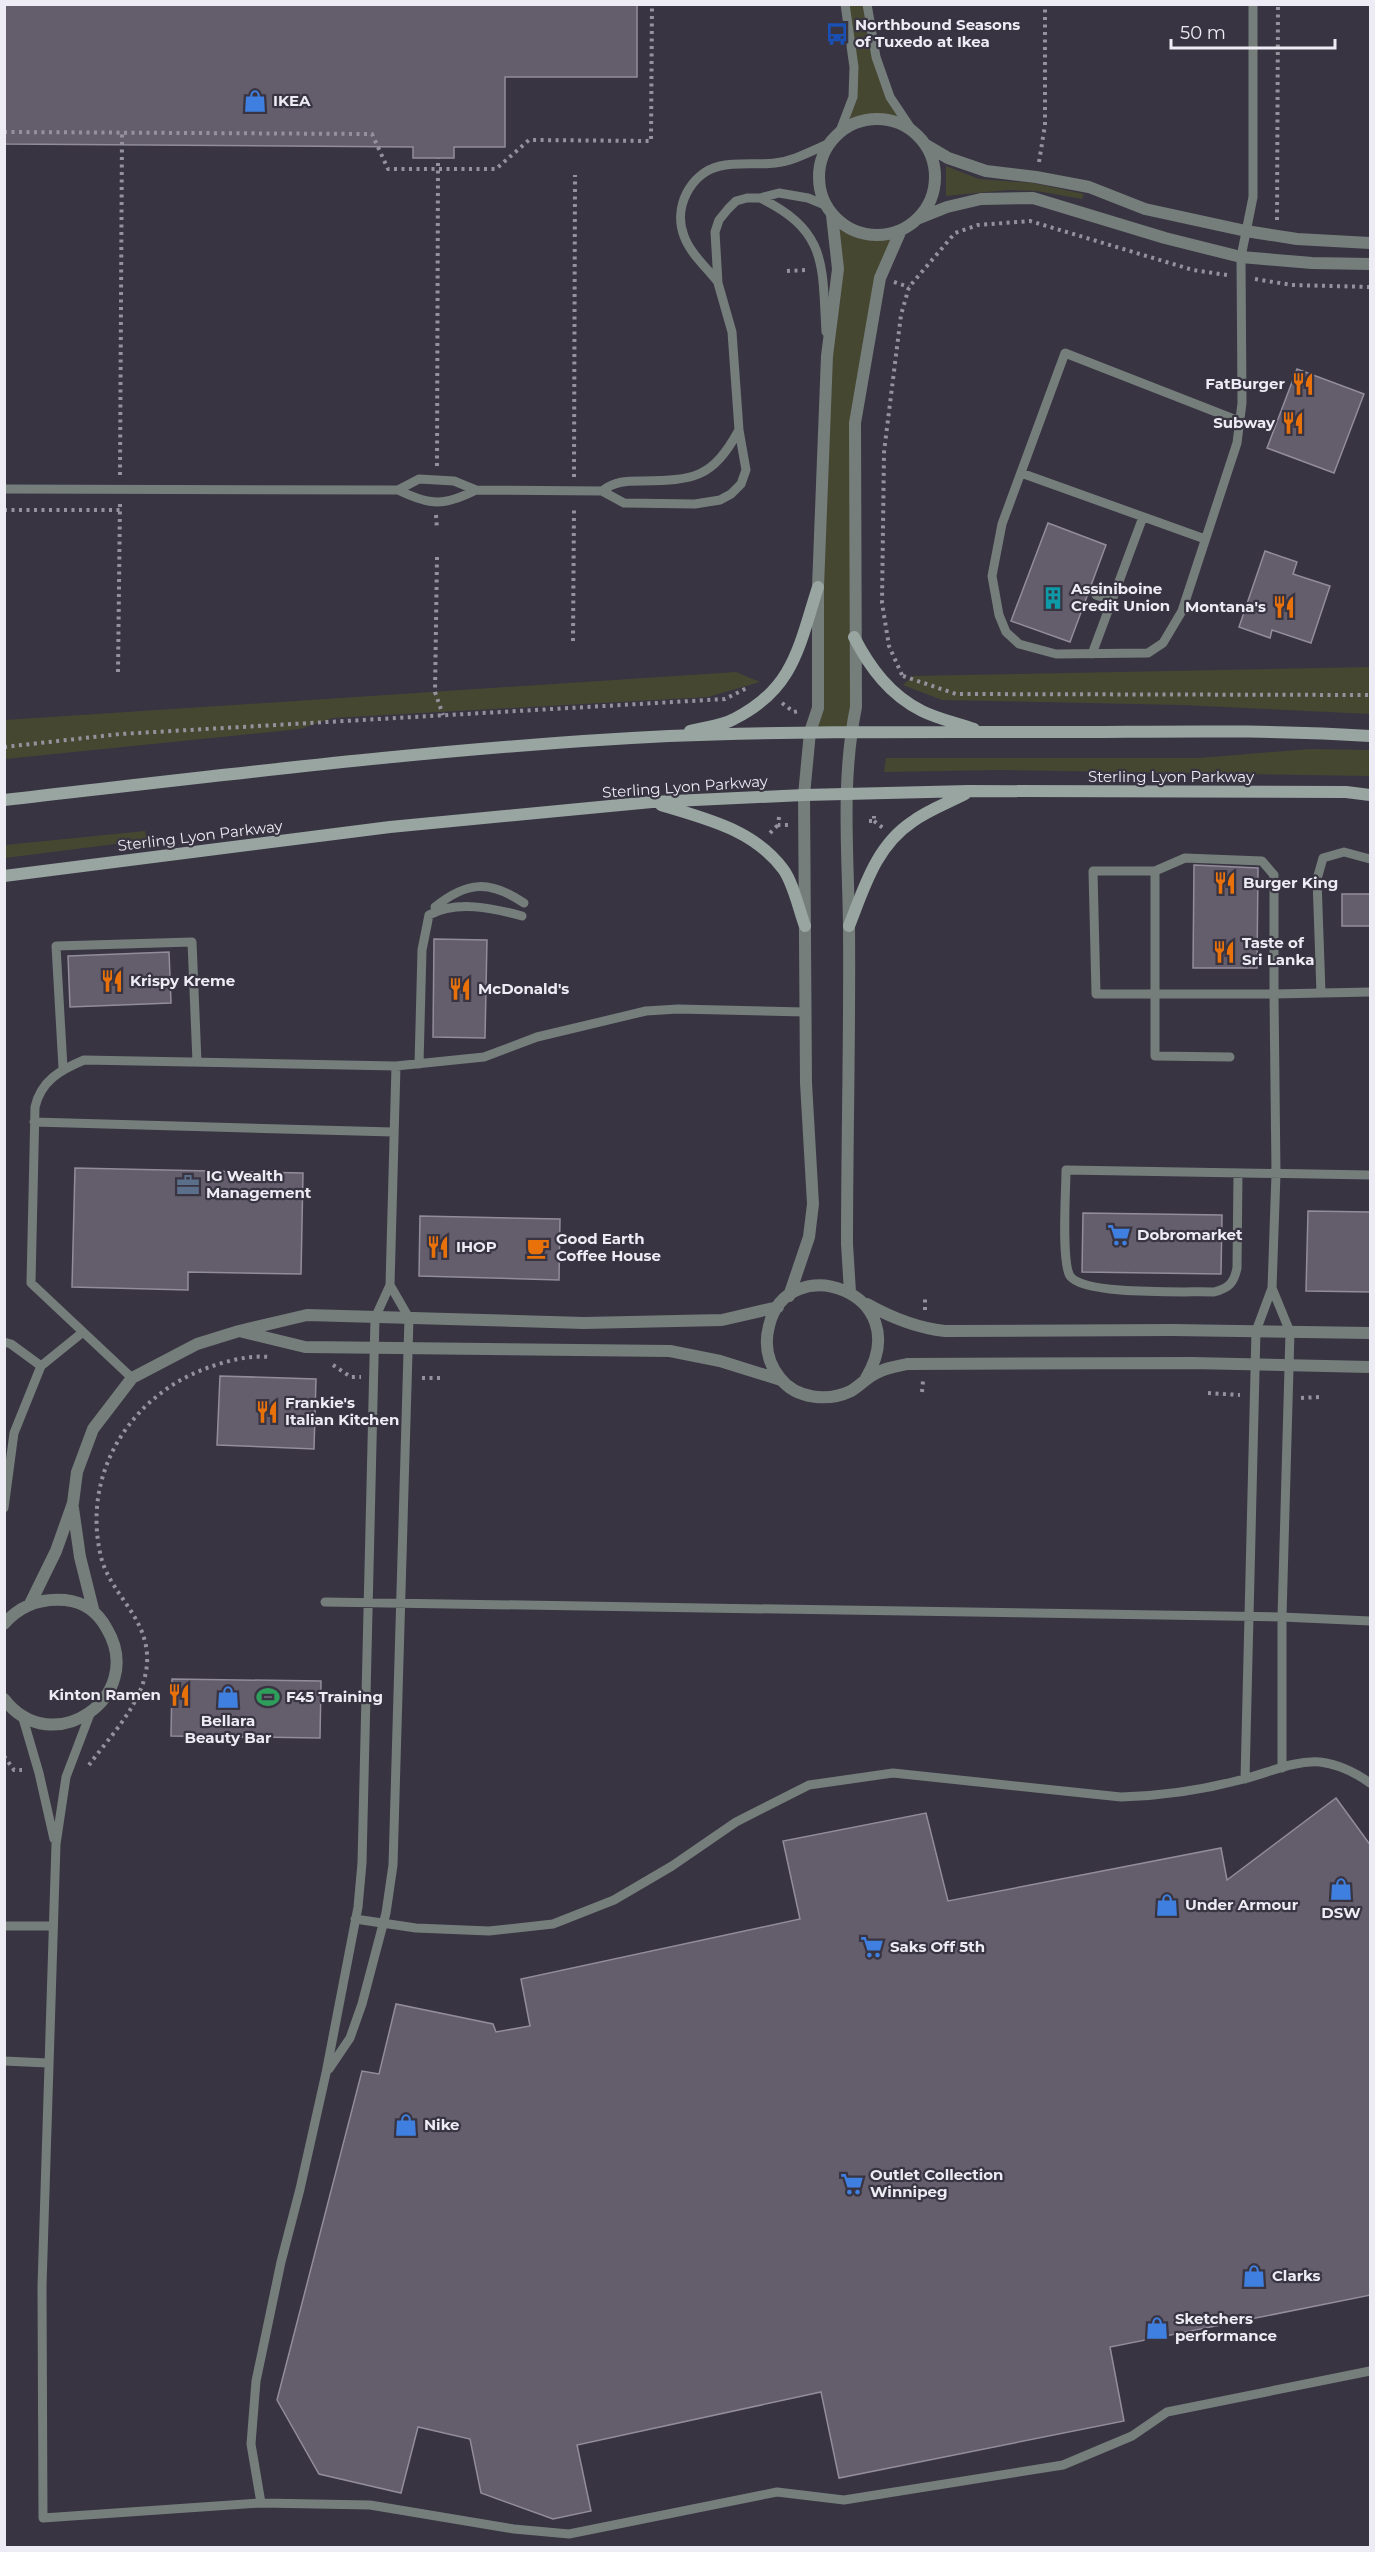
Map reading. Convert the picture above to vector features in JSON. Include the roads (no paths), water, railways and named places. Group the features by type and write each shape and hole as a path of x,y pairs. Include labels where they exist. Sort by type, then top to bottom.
{"main road":[{"path":"667,736 733,720 771,695 793,664 818,587"},
{"path":"854,637 869,665 889,688 922,711 984,732"},
{"path":"4,800 369,758 667,736 810,732 1312,732 1371,736"},
{"path":"849,926 872,867 894,837 912,821 969,791"},
{"name":"Sterling Lyon Parkway","path":"4,876 390,827 652,802 969,791 1346,792 1371,795"},
{"path":"652,802 729,826 758,843 784,870 805,926"}],"street":[{"path":"789,1296 809,1237 813,1204 806,1083 804,795 810,732 818,708 818,587 827,356 838,269 829,210 818,179 820,161 828,144 840,131 856,122 874,119 894,121 912,130 926,145 948,159 986,171 1036,177 1089,188 1145,209 1246,231 1371,243"},
{"path":"918,219 929,202 935,183 934,163 926,145"},
{"path":"829,210 844,225 861,233 881,235 901,230 918,219 947,207 981,199 1033,198 1165,238 1241,257 1312,263 1371,264"},
{"path":"850,1292 847,1244 849,926 846,794 851,732 856,707 855,423 880,278 901,230"},
{"path":"781,1380 770,1360 766,1336 770,1321 778,1307 789,1296 819,1285 835,1286 850,1292 889,1316 930,1330 1256,1331 1371,1334"},
{"path":"863,1302 873,1315 879,1331 879,1348 875,1364 866,1378"},
{"path":"30,1604 55,1554 73,1503 77,1472 93,1428 132,1378 197,1344 239,1331 307,1315 584,1323 722,1320 778,1307"},
{"path":"239,1331 305,1347 670,1351 720,1361 781,1380 797,1392 815,1397 834,1397 852,1390 866,1378 882,1370 907,1364 1371,1367"},
{"path":"4,1699 11,1708 29,1720 50,1725 71,1723 90,1714 105,1699 115,1681 118,1659 114,1640 93,1609 80,1557 73,1503"},
{"path":"4,1624 12,1615 30,1604 49,1599 70,1601 93,1609"}],"lane":[{"path":"840,131 854,96 854,67 844,4"},
{"path":"867,4 879,67 890,97 912,130"},
{"path":"1239,421 1065,352 1002,524 992,576 999,615 1006,632 1019,644 1056,654 1149,653 1163,643 1182,611 1237,443 1242,403 1241,257 1253,197 1253,4"},
{"path":"718,283 683,235 681,210 684,196 690,186 708,171 721,166 778,163 828,144"},
{"path":"398,490 419,479 454,481 476,490 602,491 624,503 695,504 720,500 737,489 745,477 744,449 739,430 732,332 718,283 715,232 719,220 736,201 747,198 760,198 779,193 808,198 829,210"},
{"path":"760,198 779,207 801,223 816,245 822,269 827,356"},
{"path":"602,491 622,481 678,480 698,475 718,461 739,430"},
{"path":"1021,473 1205,539"},
{"path":"5,489 398,490 421,501 454,501 476,490"},
{"path":"1092,654 1143,517"},
{"path":"1096,595 1112,601"},
{"path":"1321,993 1317,879 1323,858 1344,852 1371,859"},
{"path":"1245,1779 1256,1331 1272,1288 1276,1174 1274,994 1274,875 1262,861 1185,858 1155,871 1093,871 1096,994 1274,994 1371,992"},
{"path":"1155,871 1155,1056 1230,1057"},
{"path":"419,1064 422,950 429,915 445,900 470,886 484,886 507,892 524,903"},
{"path":"429,915 444,906 487,909 522,916"},
{"path":"63,1068 56,946 192,942 197,1062"},
{"path":"132,1378 31,1283 34,1122 38,1094 63,1068 84,1060 396,1066 484,1057 537,1037 646,1011 678,1009 805,1012"},
{"path":"261,2503 251,2444 256,2381 281,2262 326,2073 355,1919 362,1863 375,1318 390,1285 396,1066"},
{"path":"34,1122 393,1132"},
{"path":"1238,1173 1238,1268 1235,1281 1226,1289 1214,1292 1192,1292 1091,1287 1081,1284 1070,1276 1065,1259 1066,1170 1371,1175"},
{"path":"326,2073 350,2038 383,1923 393,1865 409,1318 390,1285"},
{"path":"1272,1288 1290,1332 1282,1617 1282,1768"},
{"path":"4,1508 14,1433 41,1366 83,1332"},
{"path":"4,1342 11,1344 41,1366"},
{"path":"325,1602 1248,1616 1371,1621"},
{"path":"90,1714 66,1777 56,1844 42,2286 43,2518 261,2503 370,2505 507,2528 569,2534 777,2492 844,2500 1063,2464 1132,2436 1167,2412 1371,2371"},
{"path":"22,1715 56,1844"},
{"path":"355,1919 416,1928 489,1931 553,1924 614,1900 672,1866 736,1822 809,1785 893,1773 1121,1797 1186,1792 1282,1768 1320,1762 1356,1773 1371,1783"},
{"path":"4,1926 52,1926"},
{"path":"4,2061 48,2063"}],"place":[{"name":"Northbound Seasons of Tuxedo at Ikea","path":"837,34"},
{"name":"IKEA","path":"255,101"},
{"name":"FatBurger","path":"1303,384"},
{"name":"Subway","path":"1293,423"},
{"name":"Assiniboine Credit Union","path":"1053,598"},
{"name":"Montana's","path":"1284,607"},
{"name":"Burger King","path":"1225,883"},
{"name":"Taste of Sri Lanka","path":"1224,952"},
{"name":"Krispy Kreme","path":"112,981"},
{"name":"McDonald's","path":"460,989"},
{"name":"IG Wealth Management","path":"188,1185"},
{"name":"Dobromarket","path":"1119,1235"},
{"name":"IHOP","path":"438,1247"},
{"name":"Good Earth Coffee House","path":"538,1248"},
{"name":"Frankie's Italian Kitchen","path":"267,1412"},
{"name":"Kinton Ramen","path":"179,1695"},
{"name":"Bellara Beauty Bar","path":"228,1697"},
{"name":"F45 Training","path":"268,1697"},
{"name":"DSW","path":"1341,1889"},
{"name":"Under Armour","path":"1167,1905"},
{"name":"Saks Off 5th","path":"872,1947"},
{"name":"Nike","path":"406,2125"},
{"name":"Outlet Collection Winnipeg","path":"852,2184"},
{"name":"Clarks","path":"1254,2276"},
{"name":"Sketchers performance","path":"1157,2328"}]}
